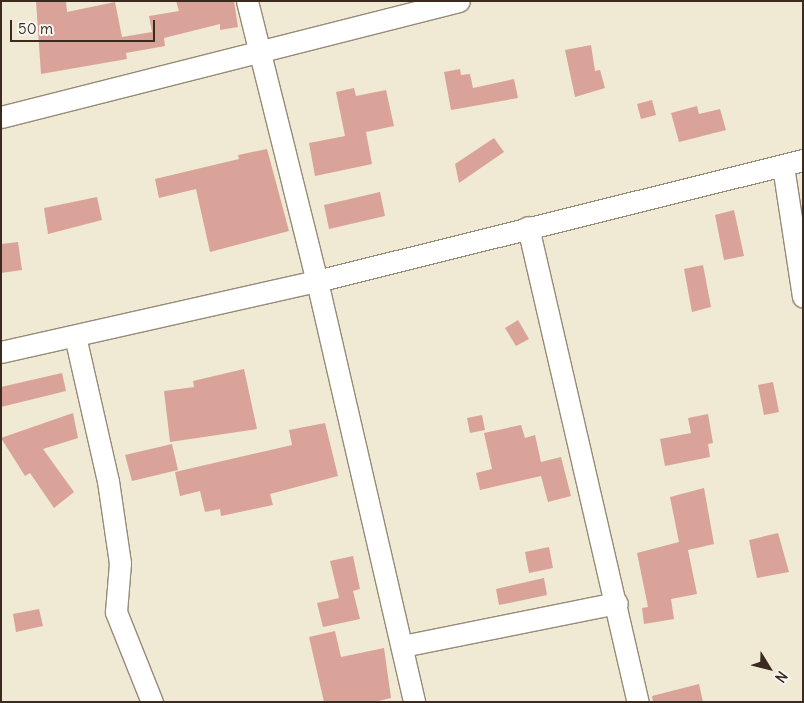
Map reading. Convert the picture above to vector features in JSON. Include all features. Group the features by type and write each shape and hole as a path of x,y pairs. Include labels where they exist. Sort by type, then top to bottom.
{"street":[{"path":"247,1 317,281 414,702"},
{"path":"1,117 459,1"},
{"path":"1,352 317,281 528,227 793,163 803,296"},
{"path":"528,227 638,702"},
{"path":"75,336 108,481 120,563 116,612 152,702"},
{"path":"402,646 616,603"}],"building":[{"path":"36,1 66,1 67,12 115,2 122,37 152,32 149,16 179,11 176,1 234,1 238,27 220,30 220,24 164,38 165,46 126,53 127,59 41,74"},
{"path":"591,45 595,71 600,70 605,88 575,97 565,50"},
{"path":"460,69 461,75 470,74 473,88 514,79 518,98 451,110 444,72"},
{"path":"354,88 356,96 386,90 394,126 366,132 372,164 315,176 309,143 345,136 336,92"},
{"path":"652,100 656,115 641,119 637,104"},
{"path":"697,106 699,114 720,109 726,130 679,142 671,113"},
{"path":"494,138 504,152 459,183 455,164"},
{"path":"267,149 289,231 210,252 196,189 159,198 155,179 239,159 238,155"},
{"path":"380,192 385,216 329,229 324,205"},
{"path":"97,197 102,220 48,234 44,208"},
{"path":"734,210 744,256 724,260 715,215"},
{"path":"18,242 22,270 1,273 1,244"},
{"path":"703,265 711,307 692,312 684,269"},
{"path":"518,320 529,339 516,346 505,328"},
{"path":"244,369 257,429 170,442 164,391 194,387 193,381"},
{"path":"62,373 66,391 1,407 1,387"},
{"path":"773,382 779,412 764,415 758,385"},
{"path":"73,413 78,438 43,449 74,492 54,508 30,473 25,476 1,438"},
{"path":"708,414 713,443 708,444 710,457 665,466 660,439 691,433 688,418"},
{"path":"482,415 485,430 470,433 467,418"},
{"path":"325,423 338,476 270,494 273,505 221,516 220,509 205,512 200,491 180,496 175,472 292,445 289,430"},
{"path":"521,425 525,438 535,435 541,462 561,457 571,496 548,502 541,476 480,490 476,473 492,469 484,433"},
{"path":"172,444 178,470 132,481 125,455"},
{"path":"704,488 714,544 688,550 697,594 671,599 674,619 644,624 642,608 648,607 637,553 679,542 670,497"},
{"path":"778,533 789,572 757,578 749,540"},
{"path":"549,547 553,568 529,573 525,552"},
{"path":"353,556 360,589 353,591 360,619 323,627 317,603 339,598 330,561"},
{"path":"544,578 547,595 499,605 496,589"},
{"path":"39,609 43,626 16,632 13,614"},
{"path":"335,631 341,657 384,648 391,698 374,702 324,702 309,637"},
{"path":"699,684 703,702 653,702 652,696"}]}
